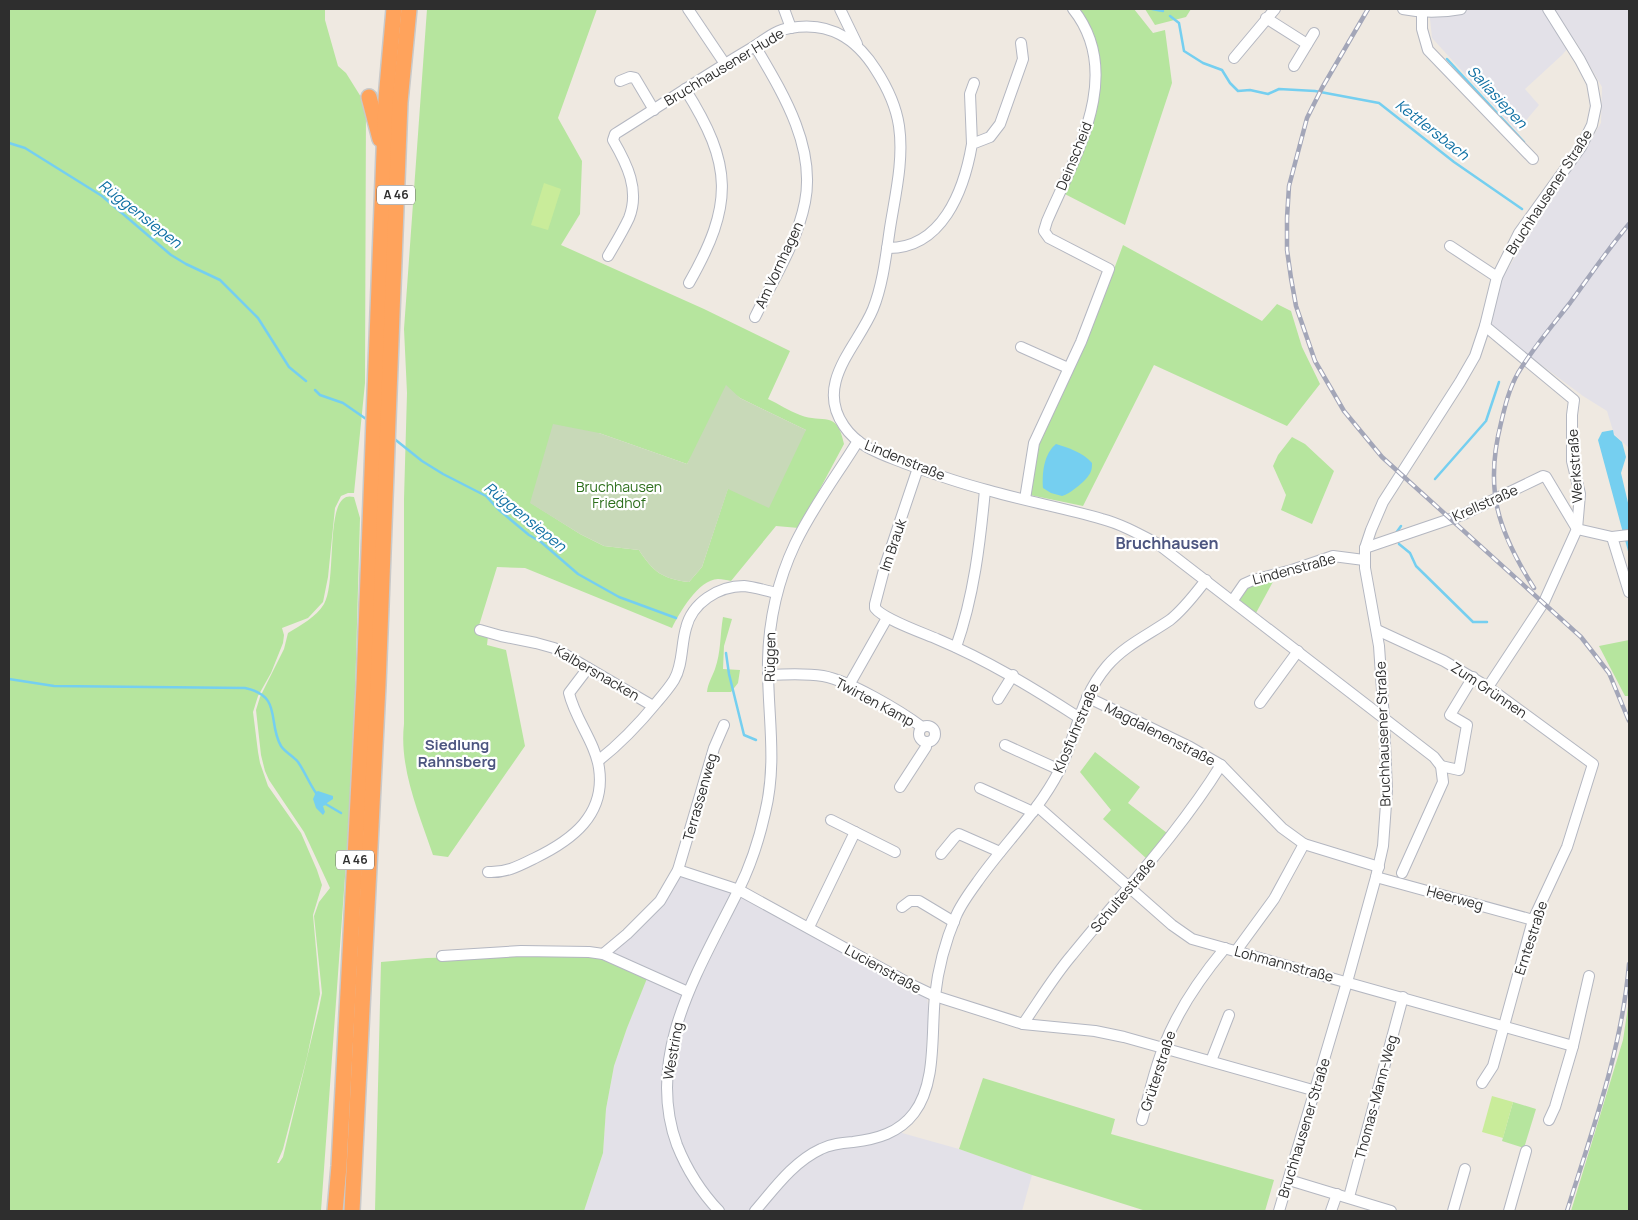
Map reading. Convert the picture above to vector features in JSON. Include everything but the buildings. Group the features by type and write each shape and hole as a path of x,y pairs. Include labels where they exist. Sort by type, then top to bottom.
{"highway":[{"name":"A 46","path":"382,382 381,214 386,99 394,9"},
{"name":"A 46","path":"352,1211 382,382 400,112 409,9"},
{"path":"369,97 380,136 377,195 381,214"},
{"name":"A 46","path":"335,1211 339,1166 364,685 378,509"}],"street":[{"path":"688,9 725,64"},
{"path":"784,9 791,28"},
{"path":"840,9 857,45"},
{"name":"Deinscheid","path":"1068,368 1084,335 1109,269 1049,238 1044,231 1085,133 1094,98 1096,66 1094,54 1086,30 1072,9"},
{"path":"1234,58 1275,9"},
{"path":"1403,9 1422,13 1461,9"},
{"name":"Bruchhausener Straße","path":"1279,1211 1348,982 1377,872 1386,817 1387,790 1384,719 1377,630 1364,560 1365,548 1383,502 1468,370 1485,326 1497,277 1519,233 1589,135 1592,125 1596,106 1592,83 1548,9"},
{"path":"1422,13 1422,29 1428,50 1533,159"},
{"path":"1266,18 1307,44"},
{"name":"Bruchhausener Hude","path":"608,256 629,217 632,197 629,172 613,140 613,136 754,46 778,32 791,28 804,26 827,29 839,34 857,45 876,69"},
{"path":"1294,66 1314,33"},
{"path":"972,144 990,137 1000,124 1023,59 1021,44"},
{"name":"Am Vornhagen","path":"754,46 780,88 793,117 801,141 807,186 804,208 796,230 755,317"},
{"name":"Lindenstraße","path":"876,69 893,102 898,122 901,140 899,165 887,248 878,293 873,309 844,359 835,384 834,398 838,417 846,430 858,441 878,452 918,468 985,490 1103,519 1126,527 1158,544 1434,757 1441,766"},
{"path":"620,81 630,76 635,78 651,112"},
{"path":"887,248 902,248 916,243 926,237 948,214 967,167 972,144 970,94 974,83"},
{"path":"685,89 706,123 716,147 722,189 715,229 706,253 689,282"},
{"path":"1450,246 1497,277"},
{"name":"Werkstraße","path":"1485,326 1574,400 1572,415 1572,461 1580,494 1578,529"},
{"path":"1021,347 1068,368 1034,443 1025,500"},
{"name":"Rüggen","path":"739,890 760,833 770,790 772,745 768,675 771,626 777,593 795,544 858,441"},
{"name":"Im Brauk","path":"887,618 877,612 875,604 885,566 918,468"},
{"name":"Krellstraße","path":"1365,548 1462,515 1540,476 1546,477 1578,529"},
{"path":"956,646 965,621 972,590 985,490"},
{"path":"1488,687 1544,602 1578,529 1614,537 1629,535"},
{"path":"1614,537 1629,592"},
{"name":"Lindenstraße","path":"1233,600 1244,584 1253,580 1292,570 1333,556 1364,560"},
{"name":"Klosfuhrstraße","path":"755,1211 782,1180 810,1155 830,1145 881,1137 910,1118 921,1103 928,1086 939,969 954,922 970,892 1035,809 1060,770 1078,718 1096,680 1117,656 1171,619 1184,607 1206,580"},
{"name":"Kalbersnacken","path":"598,761 624,740 670,685 677,674 687,623 701,602 718,592 734,587 749,587 777,593"},
{"path":"849,685 887,618 956,646 1012,676 1078,718"},
{"name":"Kalbersnacken","path":"480,630 550,646 653,706"},
{"name":"Zum Grünnen","path":"1377,630 1444,660 1473,677 1593,764"},
{"path":"1260,704 1298,651"},
{"path":"488,872 501,872 520,866 551,850 574,835 584,824 594,807 600,777 598,761 569,693 588,668"},
{"name":"Twirten Kamp","path":"768,675 813,674 832,678 896,710 922,727 930,726 934,732 934,738 926,742 926,747 900,787"},
{"path":"998,699 1012,676"},
{"path":"1402,873 1443,782 1441,766 1458,770 1467,725 1450,715 1473,677"},
{"name":"Magdalenenstraße","path":"1087,698 1190,747 1222,765 1282,828 1304,844 1377,872"},
{"name":"Terrassenweg","path":"678,870 714,748 724,725"},
{"path":"1004,745 1060,770"},
{"name":"Erntestraße","path":"1482,1083 1493,1066 1533,920 1567,847 1593,764"},
{"name":"Schultestraße","path":"1023,1024 1070,956 1130,887 1202,796 1222,765"},
{"name":"Lohmannstraße","path":"980,788 1035,809 1130,887 1182,933 1192,938 1573,1046"},
{"path":"831,820 895,852"},
{"path":"809,927 855,832"},
{"path":"941,854 959,834 1000,852"},
{"path":"1236,951 1274,899 1304,844"},
{"path":"603,954 627,934 660,901 678,870"},
{"name":"Lucienstraße","path":"678,870 739,890 935,996 1023,1024 1095,1031 1316,1091"},
{"name":"Heerweg","path":"1377,872 1533,920"},
{"name":"Westring","path":"719,1211 703,1193 687,1167 674,1137 668,1108 667,1086 669,1056 688,992 708,948 739,890"},
{"path":"902,907 910,901 918,901 954,922"},
{"name":"Grüterstraße","path":"1142,1120 1163,1048 1186,1000 1204,973 1225,948"},
{"path":"442,956 521,951 603,954 688,992"},
{"path":"1549,1120 1555,1107 1573,1046 1588,976"},
{"name":"Thomas-Mann-Weg","path":"1349,1197 1403,997"},
{"path":"1211,1061 1229,1015"},
{"path":"1509,1211 1526,1151"},
{"path":"1453,1211 1465,1169"},
{"path":"1289,1180 1390,1211"},
{"path":"1331,1211 1337,1194"}],"shaded area":[{"path":"1429,9 1629,9 1629,448 1614,434 1607,411 1583,396 1528,355 1525,355 1490,325 1500,282 1558,185 1581,157 1601,123 1602,87 1575,40 1562,55 1525,89 1539,105 1517,131 1432,38"},
{"path":"679,873 731,890 889,975 927,998 929,1010 924,1081 918,1100 898,1124 902,1133 959,1149 1032,1175 1022,1211 584,1211 603,1153 606,1109 614,1066 649,971 609,952"}],"green space":[{"path":"9,9 325,9 325,20 338,66 346,73 366,105 365,383 354,493 341,496 335,508 328,577 323,602 308,618 282,628 284,635 283,643 271,673 258,696 253,712 260,763 268,786 301,833 322,885 313,915 320,994 307,1057 283,1149 277,1163 279,1163 283,1157 319,1008 322,993 314,916 319,902 330,888 304,832 265,771 261,755 256,710 260,697 284,649 288,633 313,617 324,604 330,581 333,533 338,506 344,498 348,496 354,497 360,518 353,765 321,1211 9,1211"},
{"path":"427,9 597,9 558,118 582,161 580,214 561,245 704,309 790,351 768,399 800,415 833,422 841,433 844,444 799,528 776,526 731,581 718,579 711,581 697,591 690,598 672,628 525,568 497,567 477,632 488,636 487,645 506,650 525,746 448,857 433,855 411,791 404,758 404,499 407,393 404,329","holes":["732,392 740,398 806,430 728,488 702,567 689,582 672,579 659,573 649,564 639,550 604,546 580,534 531,503 599,433 687,464"]},
{"path":"1069,9 1134,9 1153,33 1165,30 1172,83 1125,225 1059,191 1085,120 1093,84 1090,46 1084,32"},
{"path":"1145,9 1191,9 1186,17 1155,25"},
{"path":"544,183 561,189 548,230 531,225"},
{"path":"1123,245 1262,321 1277,304 1291,311 1302,347 1320,384 1287,426 1154,365 1083,506 1030,495 1038,433 1086,344"},
{"name":"Bruchhausen Friedhof","path":"726,385 740,398 806,430 769,508 728,489 702,567 689,582 672,579 659,573 649,564 639,550 604,546 580,534 530,503 553,424 599,433 687,464"},
{"path":"1292,437 1305,444 1334,471 1312,524 1281,510 1286,495 1273,466 1278,455"},
{"path":"1275,578 1256,613 1238,599 1247,584"},
{"path":"723,617 732,619 724,646 723,669 740,670 738,683 731,692 707,692 718,657"},
{"path":"1629,640 1629,696 1625,696 1599,646"},
{"path":"1095,752 1140,787 1128,803 1167,833 1147,859 1103,819 1111,810 1080,772"},
{"path":"590,954 648,976 614,1066 606,1109 603,1153 584,1211 375,1211 381,962 427,958"},
{"path":"1629,1000 1629,1211 1571,1211 1623,1040"},
{"path":"983,1078 1115,1119 1111,1134 1274,1180 1265,1211 1146,1211 1032,1175 959,1149"},
{"path":"1492,1096 1513,1102 1503,1138 1482,1132"},
{"path":"1513,1102 1536,1109 1524,1148 1502,1141"}],"water":[{"path":"1613,430 1614,435 1622,442 1626,457 1621,473 1629,507 1629,555 1598,440 1602,432"},
{"path":"1056,444 1080,453 1092,463 1090,474 1087,478 1062,496 1051,493 1043,488 1046,458"},
{"path":"318,791 333,796 333,799 323,806 325,812 323,815 316,808 313,799"}],"waterway":[{"path":"1152,9 1163,11"},
{"name":"Kettlersbach","path":"1170,16 1179,23 1184,51 1203,63 1222,70 1230,83 1238,91 1250,90 1268,94 1279,89 1315,91 1379,103 1454,162 1522,209"},
{"name":"Saliasiepen","path":"1447,59 1524,142"},
{"name":"Rüggensiepen","path":"9,143 25,148 102,196 171,255 220,280 258,318 289,367 306,381"},
{"name":"Kettlersbach","path":"1435,479 1486,421 1499,382"},
{"name":"Rüggensiepen","path":"315,390 320,395 343,403 369,421"},
{"name":"Rüggensiepen","path":"392,437 422,461 486,496 499,510 529,535 541,542 578,574 619,597 676,618"},
{"name":"Kettlersbach","path":"1396,533 1401,526"},
{"name":"Kettlersbach","path":"1399,544 1410,553 1416,566 1473,622 1487,622"},
{"path":"726,653 729,674 744,735 756,740"},
{"path":"9,679 54,686 245,688 257,692 265,697 269,704 281,746 298,762 316,793"},
{"path":"324,803 341,813"}],"railway":[{"path":"1368,9 1322,88 1307,118 1289,186 1287,250 1291,278 1296,306 1315,361 1344,411 1382,457 1581,637 1609,673 1629,721"},
{"path":"1534,588 1511,548 1503,528 1494,490 1496,447 1504,410 1512,385 1524,364 1629,224"},
{"path":"1567,1211 1596,1120 1613,1058 1620,1027 1629,964"}],"district":[{"name":"Bruchhausen","path":"1167,543"},
{"name":"Siedlung Rahnsberg","path":"457,754"}]}
